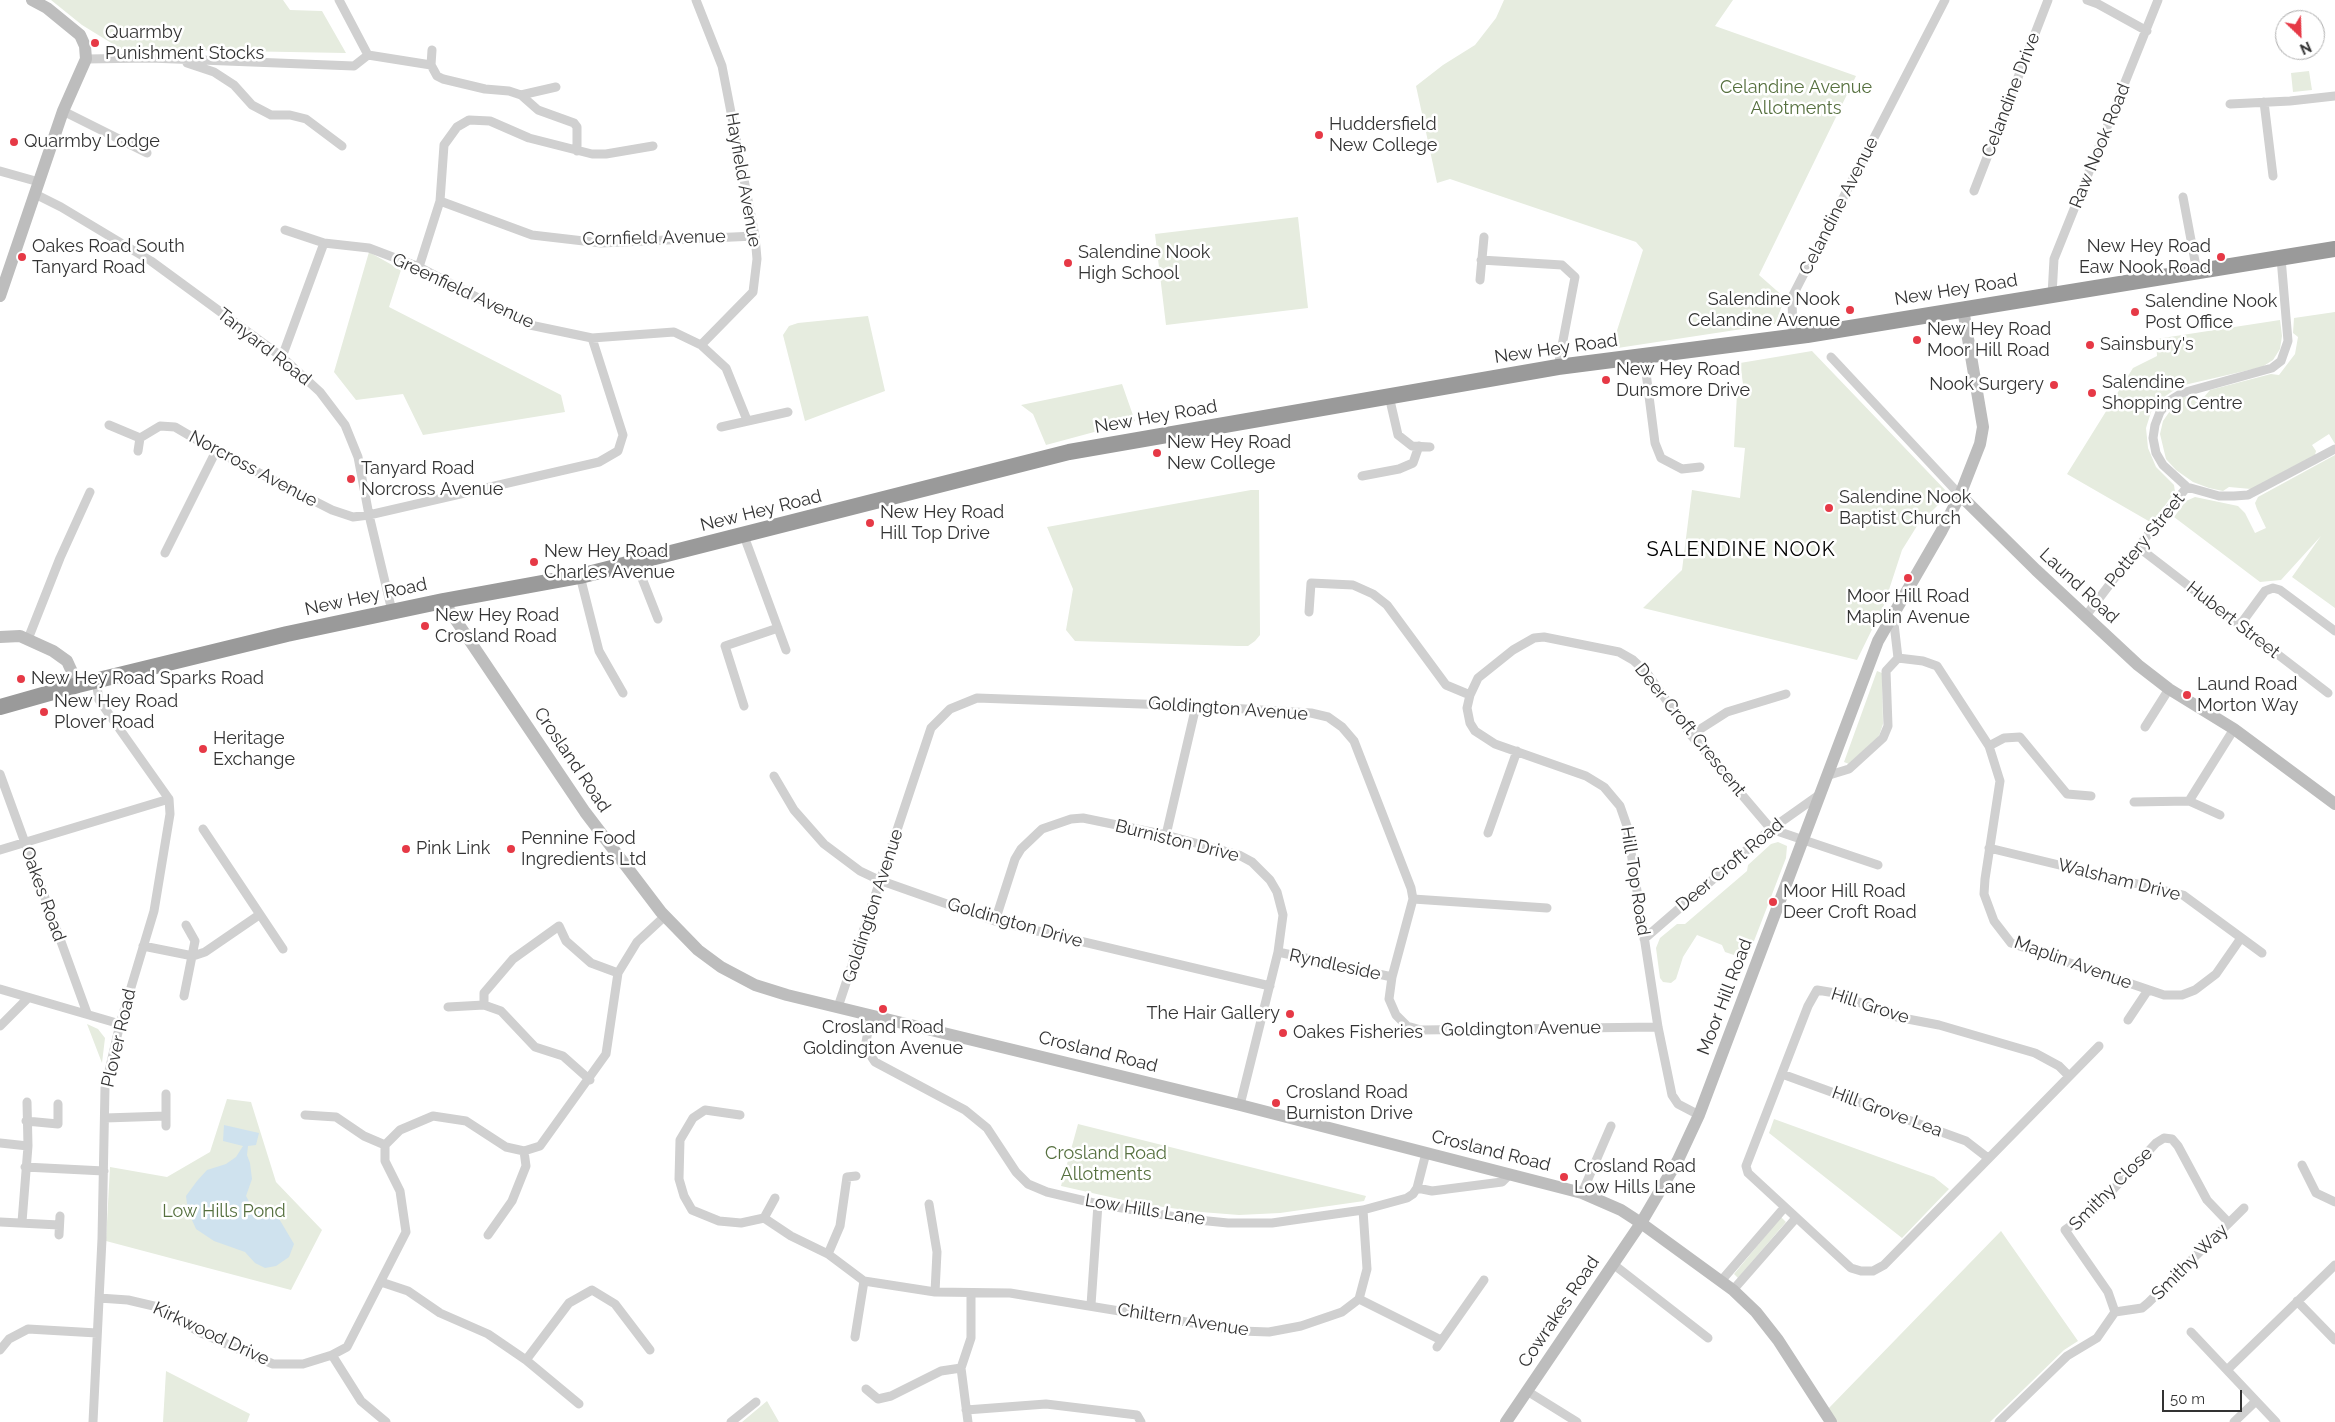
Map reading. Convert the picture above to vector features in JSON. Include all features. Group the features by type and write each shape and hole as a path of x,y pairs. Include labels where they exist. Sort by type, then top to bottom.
{"highway":[{"name":"New Hey Road","path":"0,707 96,680 286,634 443,601 580,576 744,536 1069,452 1558,367 1793,336 2335,249"}],"street":[{"path":"0,296 63,111 86,52 80,35 47,8 32,0"},
{"path":"339,0 368,55"},
{"name":"Hayfield Avenue","path":"696,0 722,66 755,236 757,259 753,292 701,345"},
{"name":"Celandine Avenue","path":"1793,336 1792,297 1945,0"},
{"name":"Celandine Drive","path":"1974,190 2048,0"},
{"path":"2087,0 2147,31"},
{"name":"Raw Nook Road","path":"2052,295 2054,259 2158,0"},
{"path":"432,50 431,65 437,76 484,89 509,91 521,95 538,110 574,123 577,127 576,151"},
{"path":"86,52 193,64 214,72 234,85 252,105 272,115 290,115 306,119 342,146"},
{"path":"150,58 354,66 368,55 431,65"},
{"path":"521,95 556,87"},
{"path":"2230,104 2335,96"},
{"path":"2264,102 2274,176"},
{"path":"63,111 147,153"},
{"path":"419,267 440,201 444,145 457,127 469,120 490,121 529,138 576,151 606,154 653,146"},
{"name":"Tanyard Road","path":"0,171 37,188 62,207 151,261 282,357 320,392 345,425 358,457 369,515 392,612"},
{"path":"2183,197 2196,272"},
{"name":"Cornfield Avenue","path":"440,201 532,235 581,241 601,243 755,236"},
{"name":"Greenfield Avenue","path":"284,230 324,243 369,248 419,267 530,325 592,338 674,332 701,345 726,368 747,420"},
{"path":"1480,280 1484,237"},
{"path":"282,357 324,243"},
{"path":"2282,258 2288,341 2281,361 2272,368 2259,373 2182,393 2169,401 2160,412 2155,424 2153,438 2156,452 2163,465 2187,487 2219,496 2248,495 2335,449"},
{"path":"1481,260 1562,265 1575,277 1558,367"},
{"name":"Moor Hill Road","path":"1641,1222 1678,1160 1699,1115 1878,641 1893,612 1941,532 1960,495 1980,444 1983,427 1963,308"},
{"name":"Norcross Avenue","path":"140,438 160,426 175,427 216,451 332,510 353,517 369,515 599,462 618,450 622,435 592,338"},
{"path":"1644,357 1655,443 1661,458 1682,469 1700,467"},
{"name":"Laund Road","path":"1831,357 1960,495 2085,617 2169,689 2234,729 2335,804"},
{"path":"1389,396 1398,435 1412,446 1430,447"},
{"path":"721,427 788,412"},
{"path":"109,425 140,438 138,451"},
{"path":"1362,476 1399,469 1414,463 1419,446"},
{"path":"165,553 216,451"},
{"name":"Pottery Street","path":"2085,617 2138,547 2187,487"},
{"path":"28,639 60,558 90,492"},
{"path":"744,536 786,650"},
{"name":"Hubert Street","path":"2138,547 2328,693"},
{"path":"636,562 658,619"},
{"path":"580,576 599,651 623,693"},
{"path":"1309,612 1311,583 1353,585 1372,594 1387,605 1446,685 1470,695"},
{"path":"2240,625 2265,591 2272,588 2280,590 2335,631"},
{"name":"Crosland Road","path":"443,601 585,812 664,916 698,950 722,967 755,985 787,995 1240,1105 1582,1193 1621,1210 1641,1222 1733,1290 1756,1312 1778,1340 1831,1422"},
{"path":"1826,776 1849,769 1883,738 1888,726 1886,671 1898,658 1893,612"},
{"path":"744,706 725,646 778,628"},
{"path":"0,637 20,636 53,651 67,661 78,685"},
{"name":"Deer Croft Crescent","path":"1470,695 1478,678 1513,650 1534,638 1544,637 1619,652 1633,660 1647,673 1691,735 1770,829"},
{"name":"Maplin Avenue","path":"1898,658 1923,661 1937,666 1989,746 2000,781 1984,879 1988,909 1994,921 2011,943 2164,995 2182,995 2195,990 2216,974 2242,938"},
{"path":"0,850 169,800 99,700 96,680"},
{"path":"2146,727 2169,689"},
{"path":"1691,735 1727,712 1786,694"},
{"name":"Hill Top Road","path":"1470,695 1467,708 1470,723 1475,732 1490,742 1586,776 1614,797 1627,826 1658,1027 1672,1095 1678,1104 1699,1115"},
{"name":"Goldington Avenue","path":"838,1008 931,728 950,709 977,698 1196,706 1311,713 1328,717 1342,727 1354,741 1411,888 1413,899 1392,977 1389,999 1396,1015 1407,1026 1421,1030 1658,1027"},
{"path":"1166,835 1196,706"},
{"path":"2189,801 2234,729"},
{"path":"1989,746 2004,738 2020,737 2067,794 2091,796"},
{"path":"1488,833 1517,751"},
{"name":"Goldington Drive","path":"774,776 794,810 824,844 860,870 879,880 995,921 1270,986"},
{"name":"Oakes Road","path":"1,778 87,1013"},
{"name":"Deer Croft Road","path":"1644,939 1770,829 1819,795"},
{"name":"Plover Road","path":"93,1422 107,1076 120,1024 154,911 170,814 169,800"},
{"path":"2134,802 2189,801 2220,815"},
{"name":"Burniston Drive","path":"995,921 1015,859 1029,839 1042,829 1058,822 1083,818 1166,835 1239,855 1252,862 1270,880 1281,903 1283,915 1278,952 1240,1105"},
{"path":"203,829 283,949"},
{"path":"1770,829 1803,838 1878,864"},
{"name":"Walsham Drive","path":"1989,848 2183,895 2262,953"},
{"path":"1413,899 1547,908"},
{"path":"143,946 193,956 205,952 260,915"},
{"path":"305,1114 336,1117 364,1136 385,1145 400,1130 433,1116 466,1121 506,1147 524,1151 540,1146 590,1080 606,1054 618,973 637,942 664,916"},
{"path":"184,996 195,941 186,926"},
{"path":"484,1006 484,993 513,960 559,926 566,941 591,962 618,973"},
{"name":"Ryndleside","path":"1278,952 1392,977"},
{"path":"0,989 120,1024"},
{"name":"Hill Grove","path":"2068,1076 2059,1066 2035,1054 1939,1025 1897,1017 1835,993 1818,990 1808,1006 1746,1166 1752,1179 1851,1268 1861,1271 1873,1271 1884,1265 2099,1046"},
{"path":"2128,1020 2148,990"},
{"path":"0,1026 28,998"},
{"path":"448,1006 484,1006 501,1011 535,1047 564,1056 590,1080"},
{"name":"Low Hills Lane","path":"871,1015 866,1042 868,1053 875,1062 965,1110 987,1128 1016,1172 1028,1184 1047,1192 1098,1204 1188,1219 1228,1223 1272,1223 1363,1210 1407,1198 1417,1188"},
{"name":"Hill Grove Lea","path":"1782,1074 1966,1141 1988,1158"},
{"path":"105,1118 166,1121 166,1094"},
{"path":"22,1222 28,1146 27,1102"},
{"path":"26,1121 58,1124 58,1104"},
{"path":"740,1115 705,1110 693,1118 680,1140 679,1179 684,1196 692,1210 719,1221 741,1223 764,1218 790,1236 828,1254 864,1281 855,1337"},
{"path":"1582,1193 1611,1126"},
{"name":"Smithy Close","path":"2115,1312 2108,1292 2065,1230 2095,1209 2156,1143 2164,1138 2172,1139 2178,1146 2207,1200 2229,1223"},
{"path":"0,1143 28,1146"},
{"name":"Kirkwood Drive","path":"99,1298 128,1300 158,1307 199,1332 273,1364 303,1364 332,1355 347,1347 406,1232 400,1191 385,1161 385,1145"},
{"path":"488,1235 512,1201 526,1166 524,1151"},
{"path":"1426,1153 1417,1188 1432,1191 1502,1182 1510,1174"},
{"path":"2302,1165 2316,1193 2335,1202"},
{"path":"25,1167 104,1171"},
{"path":"828,1254 840,1226 847,1177 856,1176"},
{"path":"764,1218 775,1198"},
{"path":"929,1204 936,1252 935,1292"},
{"path":"1091,1305 1098,1204"},
{"path":"1721,1281 1784,1208"},
{"name":"Smithy Way","path":"2115,1312 2142,1308 2148,1304 2244,1208"},
{"path":"1363,1210 1367,1269 1359,1299 1439,1344 1484,1280"},
{"path":"1733,1290 1796,1218"},
{"path":"0,1222 60,1220 59,1235"},
{"name":"Cowrakes Road","path":"1506,1422 1641,1222"},
{"path":"1613,1264 1708,1338"},
{"path":"2227,1370 2335,1265"},
{"name":"Chiltern Avenue","path":"864,1281 935,1292 971,1294 1010,1293 1240,1331 1269,1332 1301,1326 1342,1312 1359,1299"},
{"path":"381,1282 408,1291 440,1313 488,1334 526,1360 579,1404"},
{"path":"526,1360 569,1303 592,1290 615,1304 650,1350"},
{"path":"968,1422 961,1368 970,1338 971,1294"},
{"path":"2297,1301 2335,1340"},
{"path":"1999,1422 2067,1356 2097,1338 2115,1312"},
{"path":"0,1350 9,1339 28,1329 97,1333"},
{"path":"2191,1332 2276,1422"},
{"path":"332,1355 361,1401 386,1422"},
{"path":"866,1389 878,1399 891,1396 941,1371 961,1368"},
{"path":"1527,1391 1577,1422"},
{"path":"2234,1422 2256,1401"},
{"path":"731,1422 756,1402"},
{"path":"966,1410 1046,1404 1138,1414 1141,1422"}],"green space":[{"path":"51,0 283,0 290,10 322,11 346,53 121,49 82,25"},
{"name":"Celandine Avenue Allotments","path":"1504,0 1733,0 1715,26 1856,76 1759,275 1785,298 1775,324 1611,349 1643,250 1636,242 1450,179 1437,183 1416,86 1443,65 1475,45 1496,18"},
{"path":"2309,71 2312,90 2293,92 2291,73"},
{"path":"1298,217 1308,308 1166,325 1155,234"},
{"path":"369,252 401,270 389,307 561,395 565,412 423,435 403,394 356,400 334,372"},
{"path":"2335,312 2335,444 2329,434 2312,445 2316,451 2315,455 2251,489 2229,487 2223,491 2209,488 2193,482 2176,470 2166,459 2160,434 2163,421 2184,396 2193,399 2204,397 2210,390 2271,374 2279,375 2295,354 2298,337 2293,333 2294,318"},
{"path":"868,316 885,391 805,421 783,335 789,326 798,323"},
{"path":"2280,320 2282,336 2280,349 2273,360 2262,367 2180,386 2164,397 2151,412 2146,428 2148,448 2156,467 2174,485 2175,492 2152,523 2067,474 2133,368 2157,356 2156,339"},
{"path":"1812,351 1949,494 1917,526 1902,550 1884,605 1857,660 1643,608 1682,570 1692,490 1740,498 1745,448 1734,447 1737,394 1744,391 1740,363"},
{"path":"1122,384 1135,421 1046,445 1033,414 1021,405"},
{"path":"2335,455 2335,608 2292,577 2321,536 2281,580 2260,582 2174,517 2186,501 2195,497 2238,506 2245,513 2255,533 2266,528 2255,503 2258,497"},
{"path":"1259,490 1260,635 1255,641 1248,646 1238,646 1075,641 1066,630 1073,589 1047,527"},
{"path":"1877,671 1882,673 1883,724 1879,736 1849,764 1844,762"},
{"path":"1778,842 1787,846 1786,858 1749,954 1736,950 1734,955 1725,952 1722,945 1697,935 1683,957 1676,979 1671,983 1663,982 1660,978 1656,948 1660,938 1677,924 1685,924 1747,871 1748,865 1771,844"},
{"path":"87,1024 98,1029 105,1038 102,1063"},
{"name":"Low Hills Pond","path":"227,1099 251,1102 276,1182 322,1230 291,1290 106,1241 110,1167 167,1177 210,1152"},
{"path":"1774,1119 1934,1177 1949,1189 1902,1238 1769,1133"},
{"name":"Crosland Road Allotments","path":"1078,1124 1366,1196 1364,1201 1280,1213 1239,1215 1141,1204 1061,1186"},
{"path":"1781,1217 1786,1222 1738,1278 1734,1274"},
{"path":"2001,1231 2078,1341 2064,1350 1990,1422 1837,1422 1828,1409"},
{"path":"166,1371 250,1414 247,1422 163,1422"},
{"path":"767,1401 779,1422 742,1422"}],"water":[{"path":"224,1125 259,1133 256,1145 248,1146 247,1155 252,1179 246,1196 253,1209 278,1217 294,1244 289,1257 276,1266 265,1268 255,1263 245,1252 214,1241 196,1229 188,1211 186,1196 197,1181 207,1170 226,1164 236,1157 243,1146 223,1141"}],"place":[{"name":"Quarmby Punishment Stocks","path":"95,43"},
{"name":"Huddersfield New College","path":"1319,135"},
{"name":"Quarmby Lodge","path":"14,142"},
{"name":"Oakes Road South Tanyard Road","path":"22,257"},
{"name":"New Hey Road Eaw Nook Road","path":"2221,257"},
{"name":"Salendine Nook High School","path":"1068,263"},
{"name":"Salendine Nook Celandine Avenue","path":"1850,310"},
{"name":"Salendine Nook Post Office","path":"2135,312"},
{"name":"New Hey Road Moor Hill Road","path":"1917,340"},
{"name":"Sainsbury's","path":"2090,345"},
{"name":"New Hey Road Dunsmore Drive","path":"1606,380"},
{"name":"Nook Surgery","path":"2054,385"},
{"name":"Salendine Shopping Centre","path":"2092,393"},
{"name":"New Hey Road New College","path":"1157,453"},
{"name":"Tanyard Road Norcross Avenue","path":"351,479"},
{"name":"Salendine Nook Baptist Church","path":"1829,508"},
{"name":"New Hey Road Hill Top Drive","path":"870,523"},
{"name":"New Hey Road Charles Avenue","path":"534,562"},
{"name":"Moor Hill Road Maplin Avenue","path":"1908,578"},
{"name":"New Hey Road Crosland Road","path":"425,626"},
{"name":"New Hey Road Sparks Road","path":"21,679"},
{"name":"Laund Road Morton Way","path":"2187,695"},
{"name":"New Hey Road Plover Road","path":"44,712"},
{"name":"Heritage Exchange","path":"203,749"},
{"name":"Pink Link","path":"406,849"},
{"name":"Pennine Food Ingredients Ltd","path":"511,849"},
{"name":"Moor Hill Road Deer Croft Road","path":"1773,902"},
{"name":"Crosland Road Goldington Avenue","path":"883,1009"},
{"name":"The Hair Gallery","path":"1290,1014"},
{"name":"Oakes Fisheries","path":"1283,1033"},
{"name":"Crosland Road Burniston Drive","path":"1276,1103"},
{"name":"Crosland Road Low Hills Lane","path":"1564,1177"}],"district":[{"name":"SALENDINE NOOK","path":"1741,550"}]}
